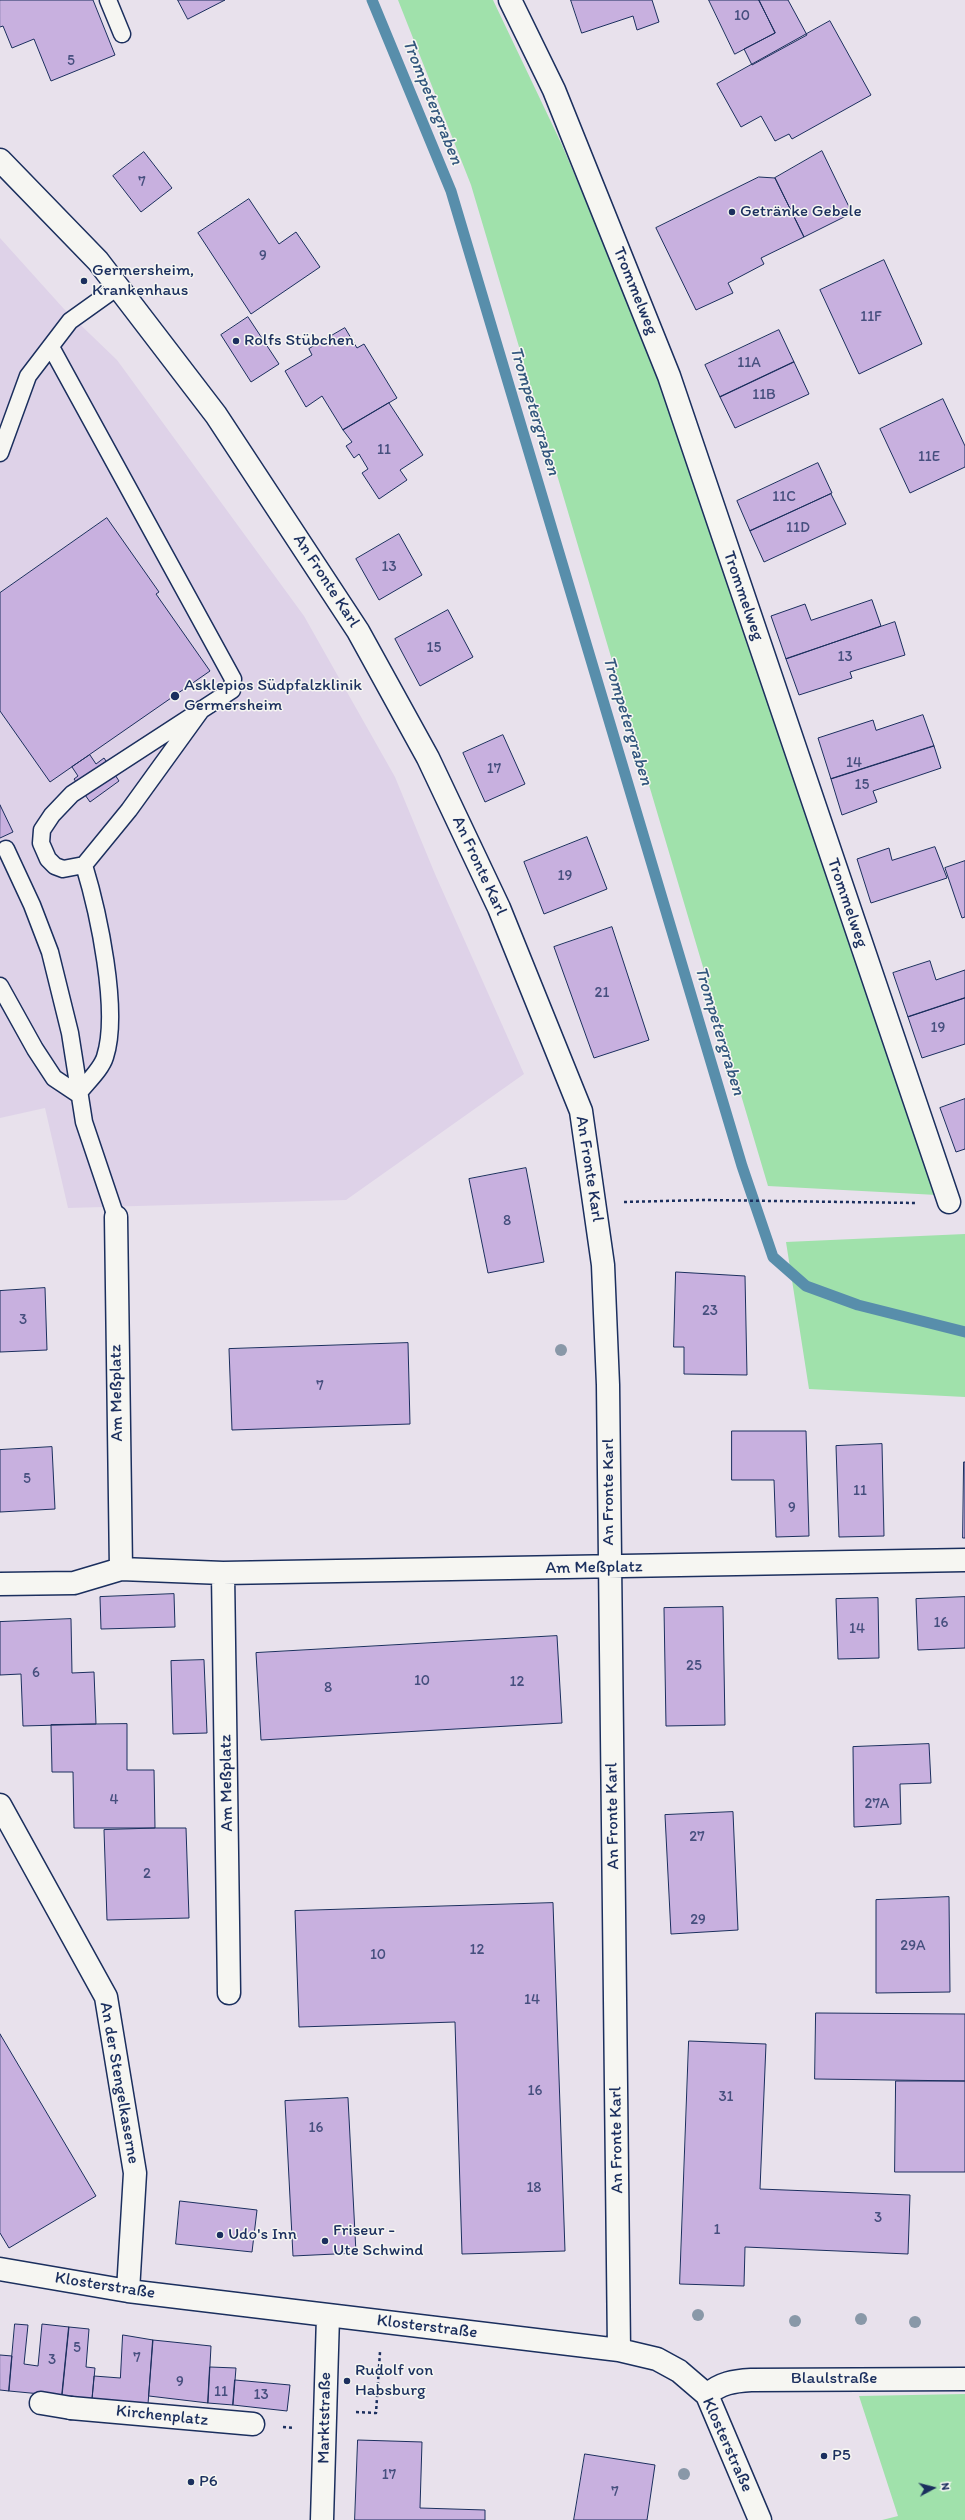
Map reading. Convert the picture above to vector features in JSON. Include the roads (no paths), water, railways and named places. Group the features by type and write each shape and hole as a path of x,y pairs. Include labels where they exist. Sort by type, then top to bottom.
{"street":[{"name":"Trommelweg","path":"510,0 554,90 669,376 949,1202"},
{"name":"An Fronte Karl","path":"0,160 82,243 119,286 216,415 354,624 428,758 499,908 581,1111 596,1203 603,1265 608,1385 619,2350"},
{"name":"Am Meßplatz","path":"116,1217 121,1569"},
{"name":"Am Meßplatz","path":"0,1584 74,1583 121,1569 223,1573 610,1568 965,1560"},
{"name":"Am Meßplatz","path":"223,1573 229,1993"},
{"name":"An der Stengelkaserne","path":"0,1805 106,1997 135,2173 128,2291"},
{"name":"Klosterstraße","path":"0,2269 128,2291 619,2350 657,2359 679,2371 707,2395 760,2520"},
{"name":"Marktstraße","path":"322,2520 328,2316"},
{"name":"Blaulstraße","path":"707,2395 716,2387 733,2381 965,2379"},
{"name":"Kirchenplatz","path":"41,2403 70,2408 253,2424"}],"lane":[{"path":"108,0 122,34"},
{"path":"0,453 28,376 70,321 119,286"},
{"path":"51,347 230,671 233,679 232,690 202,709 72,794 52,815 42,830 41,844 48,859 55,866 63,869 84,865 129,810 202,709"},
{"path":"6,849 32,905 50,952 70,1033 78,1094 84,1122 116,1217"},
{"path":"78,1094 105,1058 109,1011 103,945 95,901 84,865"},
{"path":"0,986 35,1049 54,1078 78,1094"}],"waterway":[{"name":"Trompetergraben","path":"372,0 451,191 742,1166 773,1257 806,1286 858,1305 965,1332"}],"place":[{"name":"Getränke Gebele","path":"732,212"},
{"name":"Germersheim, Krankenhaus","path":"84,281"},
{"name":"Rolfs Stübchen","path":"236,341"},
{"name":"Asklepios Südpfalzklinik Germersheim","path":"175,696"},
{"name":"Udo's Inn","path":"220,2235"},
{"name":"Friseur - Ute Schwind","path":"325,2241"},
{"name":"Rudolf von Habsburg","path":"347,2381"},
{"name":"P5","path":"824,2456"},
{"name":"P6","path":"191,2482"}]}
